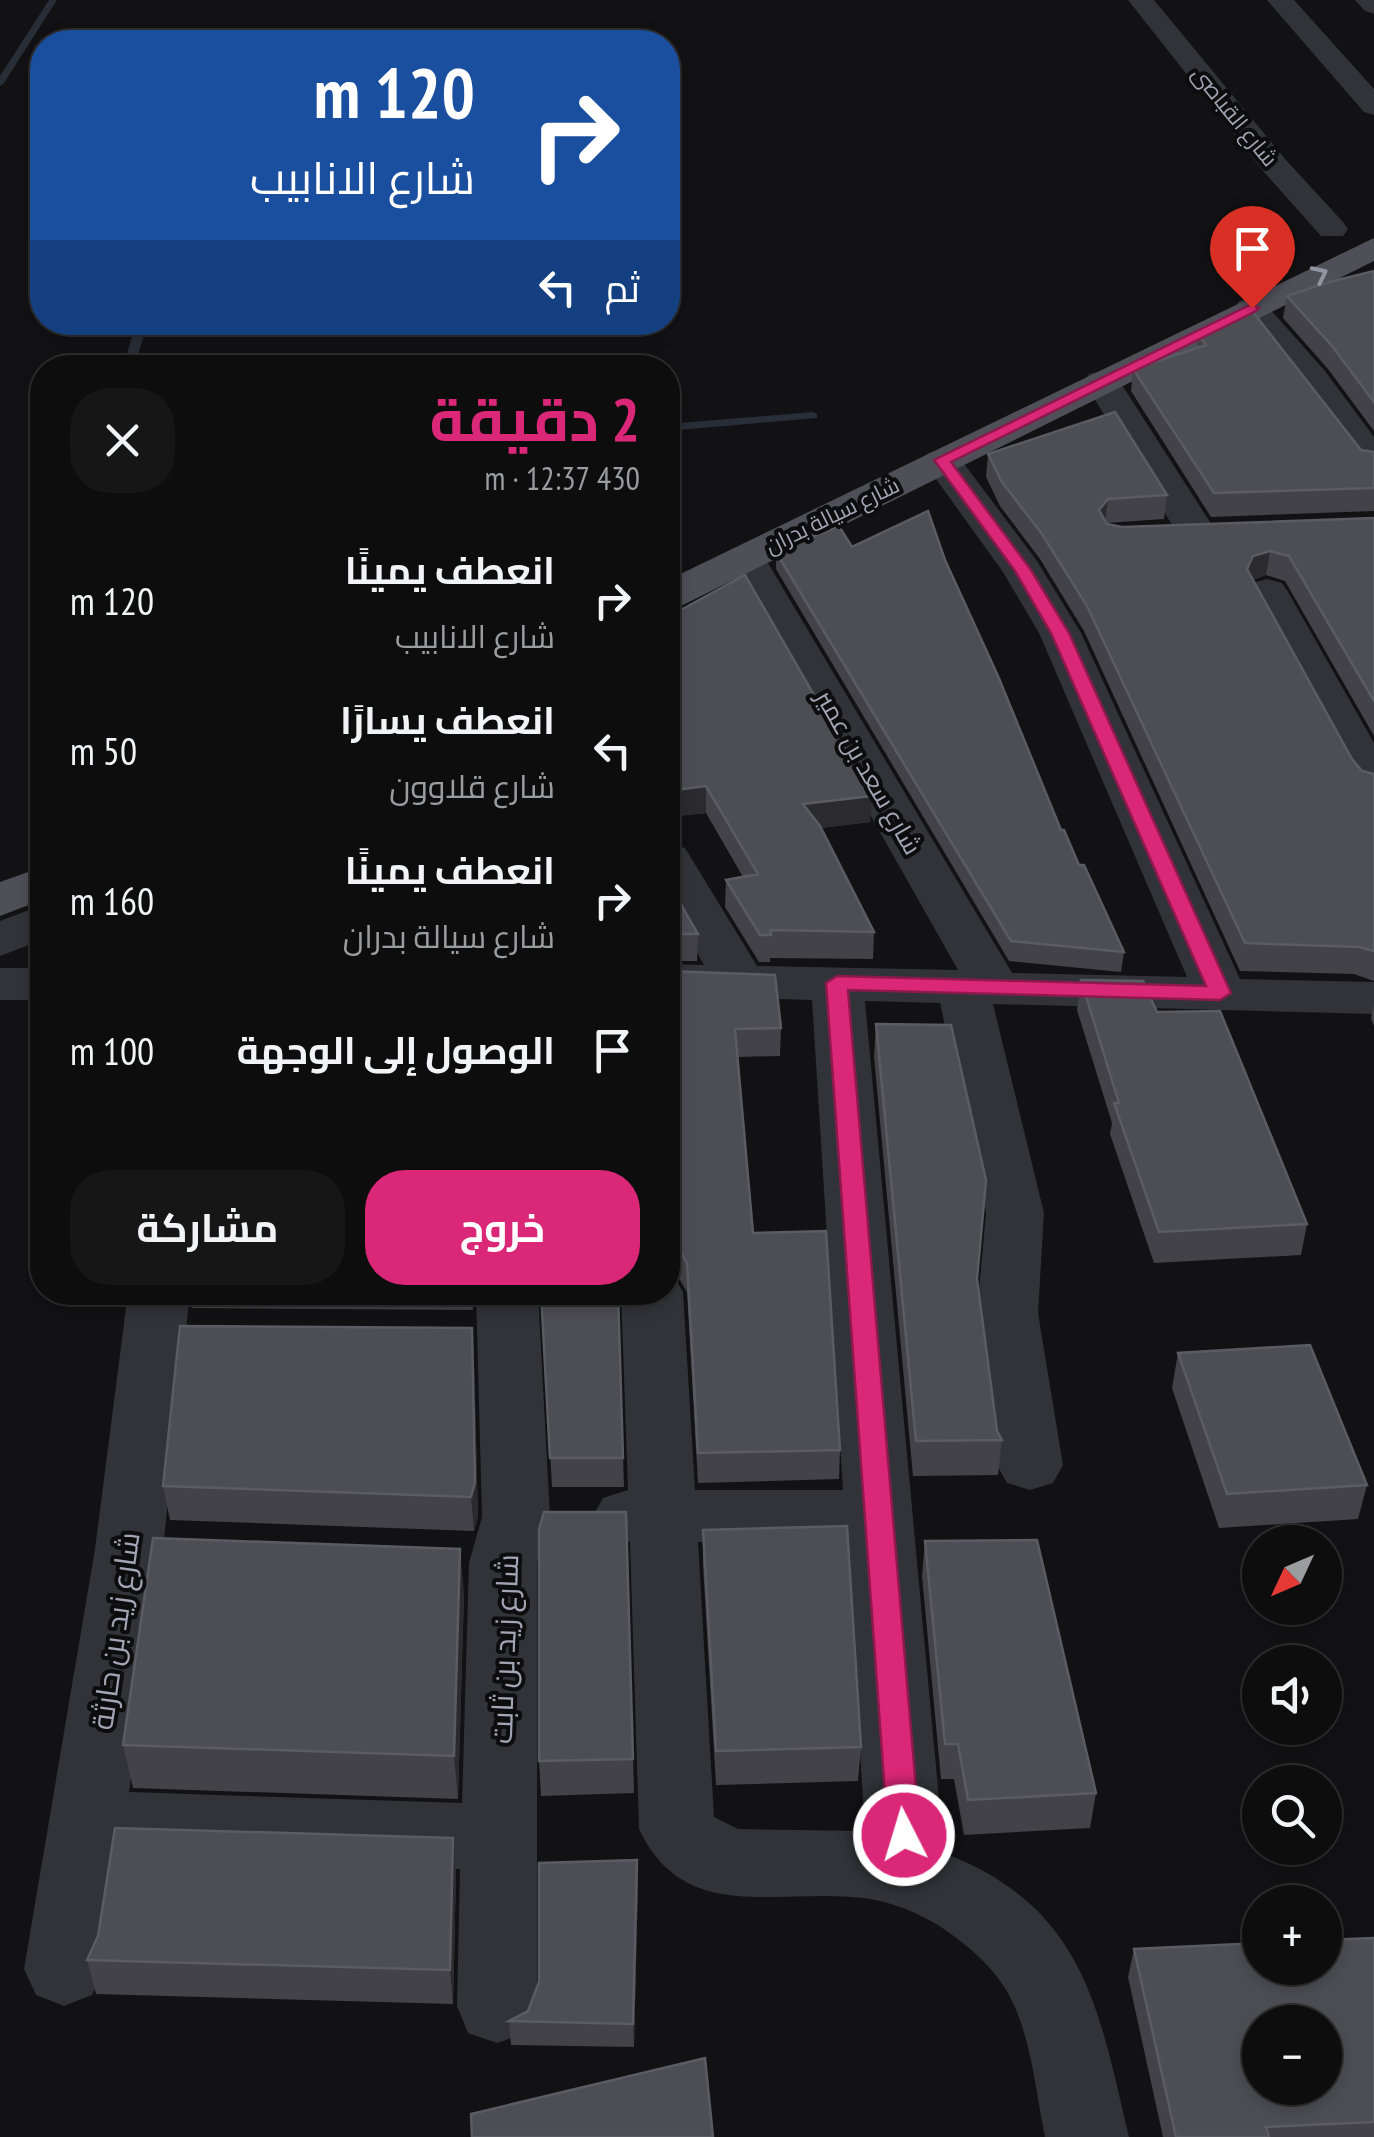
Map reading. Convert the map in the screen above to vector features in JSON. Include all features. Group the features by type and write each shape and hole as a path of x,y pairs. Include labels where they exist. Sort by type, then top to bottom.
{"main road":[{"path":"1296,247 1355,231"},
{"name":"شارع سيالة بدران","path":"680,590 1252,308 1355,231"},
{"name":"شارع سيالة بدران","path":"824,481 1261,265"},
{"path":"0,870 30,857"},
{"path":"0,901 30,887"}],"street":[{"name":"شارع القباصى","path":"1141,0 1275,166 1355,231"},
{"path":"1280,0 1374,106"},
{"path":"1368,0 1374,6"},
{"path":"1252,308 1312,378 1374,464"},
{"path":"1102,382 1197,533"},
{"path":"942,460 1022,570 1060,633 1220,993"},
{"name":"شارع سعد بن عمير","path":"744,558 978,986 1015,1213 1016,1239 1007,1290 1030,1465"},
{"path":"1267,592 1374,784"},
{"path":"680,879 738,981"},
{"path":"0,941 30,926"},
{"path":"680,980 1374,998"},
{"path":"837,983 907,1875"},
{"path":"0,984 30,984"},
{"path":"653,1305 677,1829 687,1846 705,1858 728,1862 865,1864 907,1875 986,1911 1030,1958 1058,2017 1087,2137"},
{"name":"شارع زيد بن حارثة","path":"64,1968 88,1824 158,1550 176,1320"},
{"name":"شارع زيد بن ثابت","path":"487,1322 488,1547 500,1836 497,2006"},
{"path":"488,1547 664,1516 879,1516"},
{"path":"88,1824 500,1836"}],"building":[{"path":"1374,271 1374,402 1332,346 1287,296"},
{"path":"1253,312 1361,450 1374,452 1374,488 1214,493 1133,369 1206,345 1199,336"},
{"path":"1115,412 1167,495 1108,499 1099,510 1107,524 1122,527 1374,518 1374,701 1289,556 1270,551 1253,556 1247,569 1352,759 1362,771 1374,774 1374,951 1359,947 1245,943 1087,606 1042,534 1002,482 988,454"},
{"path":"928,511 945,560 1061,830 1079,865 1084,865 1124,952 1011,941 776,552 839,526 852,547"},
{"path":"745,575 872,796 803,804 820,826 874,932 770,930 771,935 760,935 726,880 758,874 706,786 680,789 680,610"},
{"path":"680,903 698,934 680,934"},
{"path":"680,971 775,975 781,1028 735,1029 753,1233 826,1231 840,1450 698,1453 687,1263 680,1251"},
{"path":"1081,980 1143,981 1157,1012 1220,1011 1307,1224 1159,1232 1114,1103 1119,1103"},
{"path":"876,1024 951,1025 986,1180 977,1279 997,1431 1002,1440 916,1441"},
{"path":"542,1305 618,1305 623,1458 550,1458"},
{"path":"180,1326 472,1328 475,1482 471,1497 163,1486"},
{"path":"1310,1345 1367,1485 1227,1494 1178,1353"},
{"path":"544,1512 626,1512 633,1759 539,1761 539,1529"},
{"path":"847,1526 861,1747 716,1751 703,1530"},
{"path":"153,1538 460,1549 454,1756 123,1745"},
{"path":"1037,1540 1096,1793 968,1800 958,1744 945,1744 925,1541"},
{"path":"115,1828 453,1838 450,1970 87,1960 98,1936"},
{"path":"637,1860 633,2024 509,2021 528,2011 539,1982 539,1863"},
{"path":"1374,1938 1374,2122 1266,2127 1269,2137 1176,2137 1134,1949 1242,1944 1242,1985 1342,1985 1342,1939"},
{"path":"705,2058 713,2137 472,2137 471,2114"}],"waterway":[{"path":"34,30 53,0"},
{"path":"0,83 30,36"},
{"path":"132,355 139,335"},
{"path":"680,427 813,416"}],"route":[{"path":"904,1835 837,983 1220,993 1060,633 1022,570 942,460 1252,308"}]}
